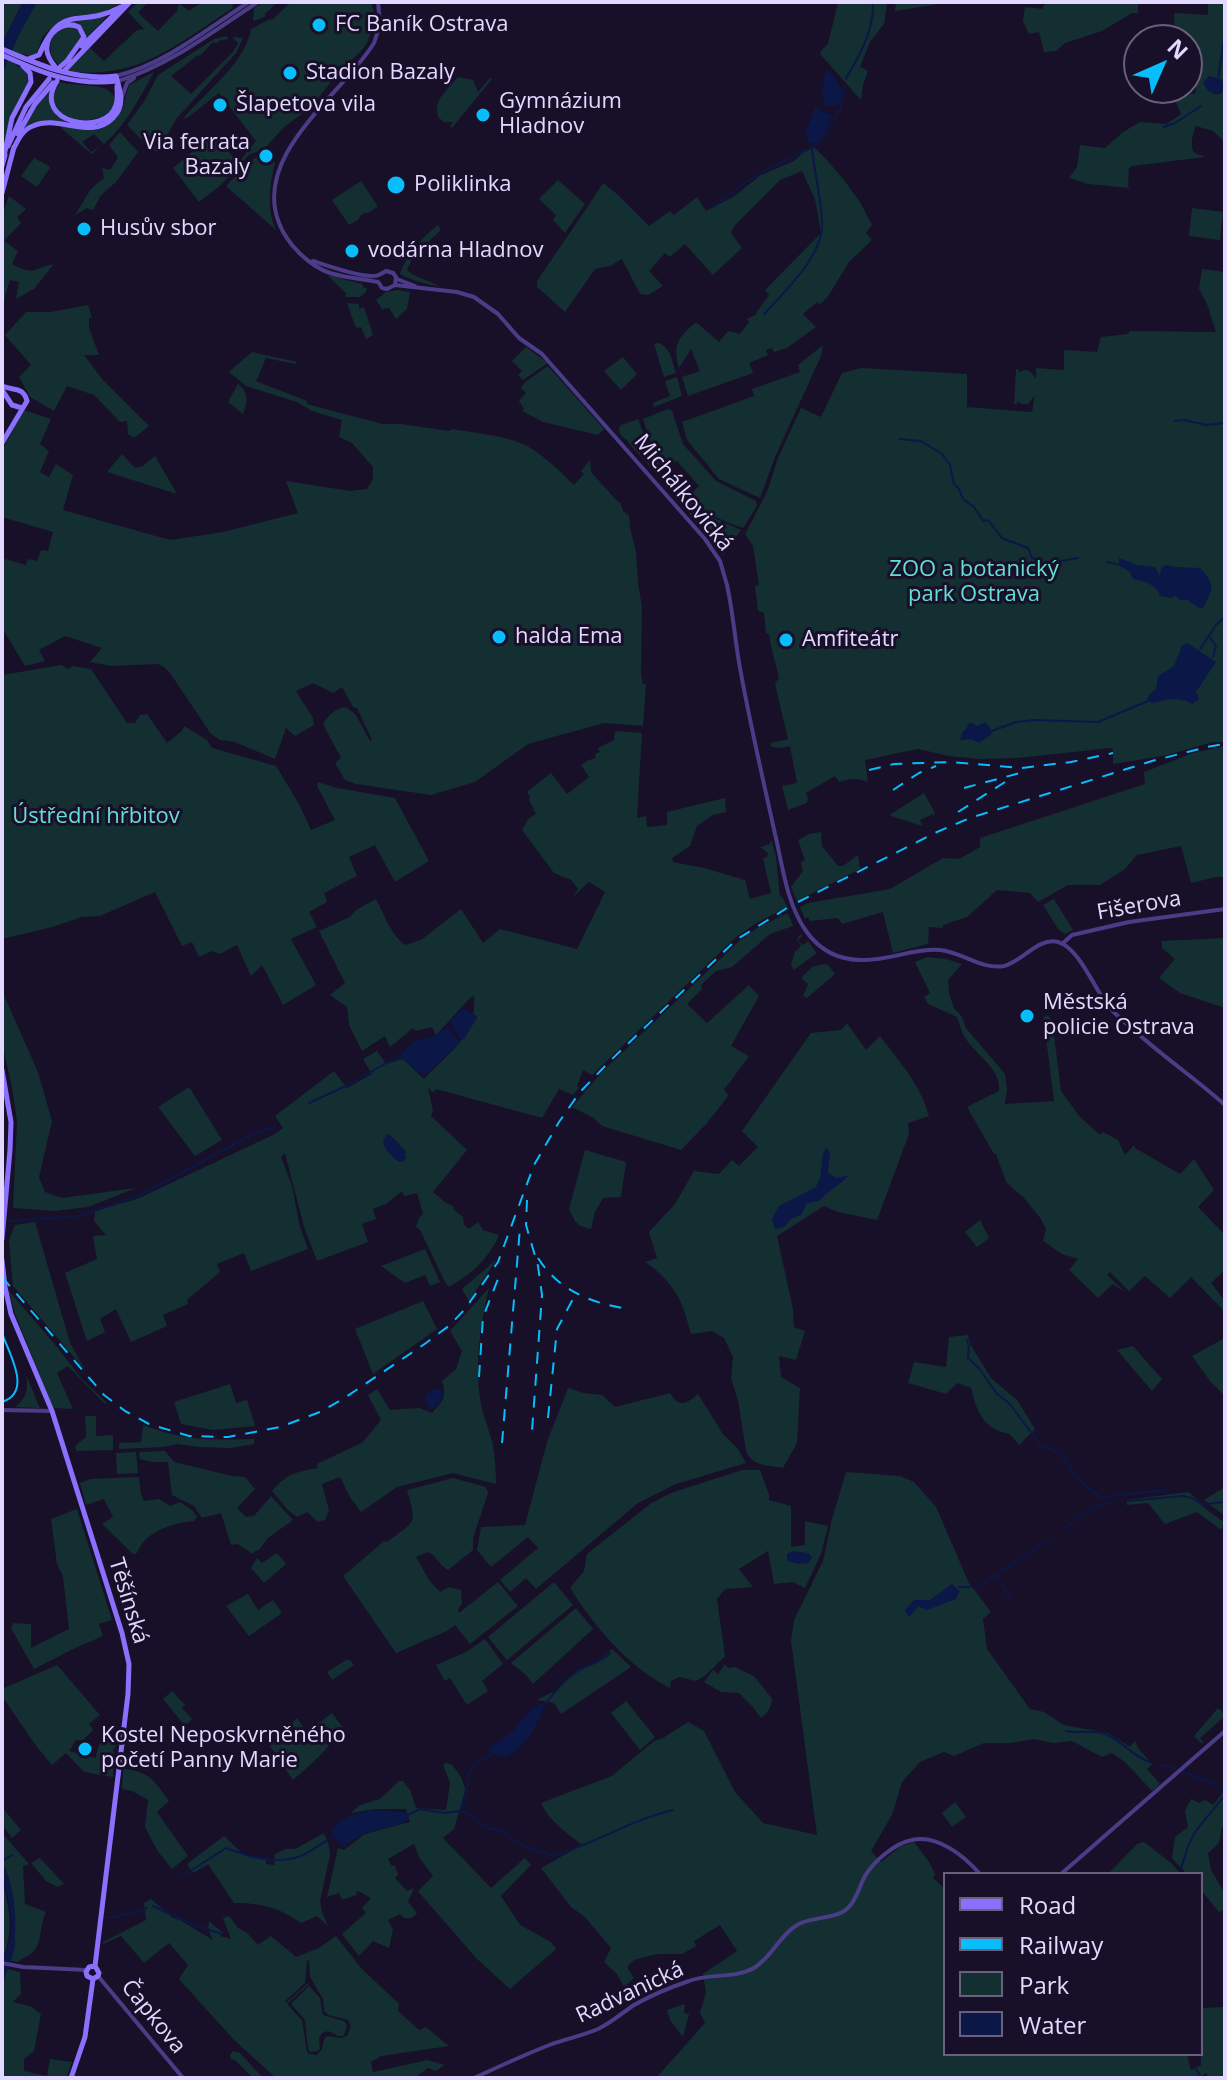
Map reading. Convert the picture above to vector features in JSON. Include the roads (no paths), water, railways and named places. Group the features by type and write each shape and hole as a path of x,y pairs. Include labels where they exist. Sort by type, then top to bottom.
{"main road":[{"path":"26,59 39,55 52,28 62,20 101,16 128,2"},
{"path":"65,68 128,2"},
{"path":"65,68 121,7"},
{"path":"65,25 74,25 80,28 83,39 65,68 48,56 48,38 65,25"},
{"path":"2,49 94,78 116,78"},
{"path":"2,55 59,78 109,87 119,101"},
{"path":"2,166 10,123 31,78 28,70 19,63"},
{"path":"93,83 116,78"},
{"path":"13,150 22,133 32,126 47,122 84,128 100,126 113,117 119,101 116,78"},
{"path":"54,80 51,104 70,121 100,121 114,111 119,101"},
{"path":"4,156 26,107 54,80"},
{"path":"2,193 13,150 31,111 54,80"},
{"path":"2,443 18,407 27,402 18,389 5,390 8,401 18,407"},
{"path":"2,1070 11,1122 2,1239"},
{"name":"Těšínská","path":"2,1260 15,1326 52,1411 129,1664 95,1966"},
{"path":"71,2078 85,2037 92,1989 99,1970 91,1966 87,1976 95,1978"}],"street":[{"path":"116,78 160,58 249,2"},
{"path":"119,101 127,83 258,2"},
{"path":"378,2 380,24 373,44 283,159 275,183 276,212 284,233 294,247 316,266 330,273 379,279"},
{"path":"116,78 143,73"},
{"path":"307,258 379,279"},
{"path":"389,271 394,274 396,282 387,289 381,287 379,279 382,273 389,271"},
{"name":"Michálkovická","path":"396,282 428,290 457,292 481,301 498,314 519,338 542,354 664,491 718,558 728,589 747,708 788,893 797,916 819,946"},
{"name":"Fišerova","path":"819,946 828,953 854,960 876,960 935,950 954,953 984,965 999,966 1009,964 1044,943 1062,944 1072,935 1129,922 1225,909"},
{"path":"1062,944 1077,958 1114,1012 1225,1105"},
{"path":"2,1410 52,1411"},
{"path":"1063,1872 1225,1731"},
{"name":"Radvanická","path":"474,2078 532,2052 597,2029 636,2004 687,1981 737,1974 753,1968 797,1925 845,1910 855,1899 873,1866 909,1841 922,1839 943,1845 978,1872"},
{"path":"2,1963 87,1970"},
{"name":"Čapkova","path":"95,1978 105,1985 183,2078"},
{"path":"92,1989 98,1984 105,1985"}],"water":[{"path":"23,2 37,2 2,74 2,43"},
{"path":"826,69 839,85 839,105 826,106 822,95"},
{"path":"1209,76 1221,79 1225,86 1221,94 1212,93 1203,83"},
{"path":"815,107 832,116 822,137 814,144 807,141 806,131"},
{"path":"1119,558 1137,565 1155,567 1160,576 1161,568 1166,565 1200,568 1211,583 1204,607 1200,609 1176,596 1160,596 1153,586 1133,579 1130,572 1119,565"},
{"path":"1187,643 1216,662 1196,692 1199,699 1192,704 1177,699 1152,703 1147,699 1156,689 1158,676 1174,666 1182,646"},
{"path":"970,722 977,726 986,722 991,735 979,743 971,739 960,740"},
{"path":"462,1008 477,1018 461,1040 450,1023"},
{"path":"447,1027 460,1043 427,1073 421,1074 402,1058 401,1053 414,1042 434,1036"},
{"path":"387,1134 404,1152 406,1158 402,1162 386,1148 383,1141"},
{"path":"826,1147 830,1153 828,1173 837,1178 849,1175 819,1201 807,1203 801,1215 791,1219 784,1227 775,1229 772,1219 779,1206 816,1187"},
{"path":"433,1389 444,1392 431,1410 424,1396"},
{"path":"793,1551 808,1553 812,1557 809,1563 787,1561 787,1554"},
{"path":"952,1584 960,1591 956,1599 927,1610 918,1606 910,1616 907,1615 905,1610 914,1600 930,1600"},
{"path":"546,1702 535,1726 519,1748 505,1757 489,1751 511,1733 531,1709"},
{"path":"373,1810 405,1812 409,1817 394,1826 367,1832 344,1846 337,1842 331,1831 334,1826 344,1819"},
{"path":"2,1862 15,1911 11,1962 3,1960 11,1926"}],"waterway":[{"path":"846,79 869,33 873,2"},
{"path":"1218,80 1225,30"},
{"path":"764,314 802,271 817,246 822,221 812,147 820,142 841,107 844,86"},
{"path":"1164,127 1201,106"},
{"path":"710,208 760,174 812,147"},
{"path":"1175,421 1206,425 1225,423"},
{"path":"900,439 921,441 942,454 950,465 954,484 963,499 974,507 983,521 988,520 1002,538 1028,548 1032,558 1050,565 1078,558"},
{"path":"1107,562 1121,565"},
{"path":"1200,649 1225,616"},
{"path":"1210,637 1216,646 1213,657"},
{"path":"989,732 1016,722 1034,720 1098,722 1148,701"},
{"path":"309,1103 403,1057"},
{"path":"85,1214 141,1195 253,1134 275,1126"},
{"path":"9,1221 82,1215"},
{"path":"967,1340 968,1358 997,1394 1009,1403 1042,1447 1059,1452 1083,1483 1102,1498 1117,1495"},
{"path":"1120,1495 1168,1490"},
{"path":"1127,1501 1183,1496 1203,1505"},
{"path":"1064,1529 1092,1507 1112,1502"},
{"path":"1206,1504 1225,1502"},
{"path":"976,1588 1052,1538"},
{"path":"997,1576 1010,1599"},
{"path":"959,1587 970,1587"},
{"path":"547,1702 571,1676 610,1653"},
{"path":"1066,1731 1105,1734 1150,1762"},
{"path":"461,1809 466,1798 469,1772 493,1753"},
{"path":"1158,1764 1176,1769"},
{"path":"1183,1772 1225,1790"},
{"path":"1181,1869 1193,1835 1225,1794"},
{"path":"405,1816 420,1809 445,1813 461,1811 488,1828 553,1856 673,1810"},
{"path":"181,1877 226,1848 253,1857 282,1860 301,1856 334,1836"},
{"path":"2,1861 12,1855"},
{"path":"153,1906 222,1934"},
{"path":"108,1917 147,1908"},
{"path":"2,1976 7,1960"},
{"path":"1195,2067 1200,2076"}],"tram line":[{"path":"2,1333 17,1381 16,1390 2,1402"}],"railway":[{"path":"798,902 970,818 1152,761 1225,744"},
{"path":"869,770 894,764 951,762 1022,768 1113,753"},
{"path":"893,790 936,766"},
{"path":"964,788 1020,773"},
{"path":"958,812 1005,782"},
{"path":"2,1277 104,1395 149,1424 189,1436 228,1437 280,1427 320,1412 426,1343 465,1309 498,1262 534,1165 580,1092 736,940 787,908"},
{"path":"527,1200 526,1225 538,1266 542,1295 532,1431"},
{"path":"502,1443 520,1228"},
{"path":"538,1258 556,1279 577,1294 629,1309"},
{"path":"479,1377 483,1317 498,1279"},
{"path":"548,1418 557,1329 574,1297"}],"place":[{"name":"FC Baník Ostrava","path":"319,25"},
{"name":"Stadion Bazaly","path":"290,73"},
{"name":"Šlapetova vila","path":"220,105"},
{"name":"Gymnázium Hladnov","path":"483,115"},
{"name":"Via ferrata Bazaly","path":"266,156"},
{"name":"Poliklinka","path":"396,185"},
{"name":"Husův sbor","path":"84,229"},
{"name":"vodárna Hladnov","path":"352,251"},
{"name":"halda Ema","path":"499,637"},
{"name":"Amfiteátr","path":"786,640"},
{"name":"Městská policie Ostrava","path":"1027,1016"},
{"name":"Kostel Neposkvrněného početí Panny Marie","path":"85,1749"}],"park label":[{"name":"ZOO a botanický park Ostrava","path":"974,582"},
{"name":"Ústřední hřbitov","path":"96,817"}]}
